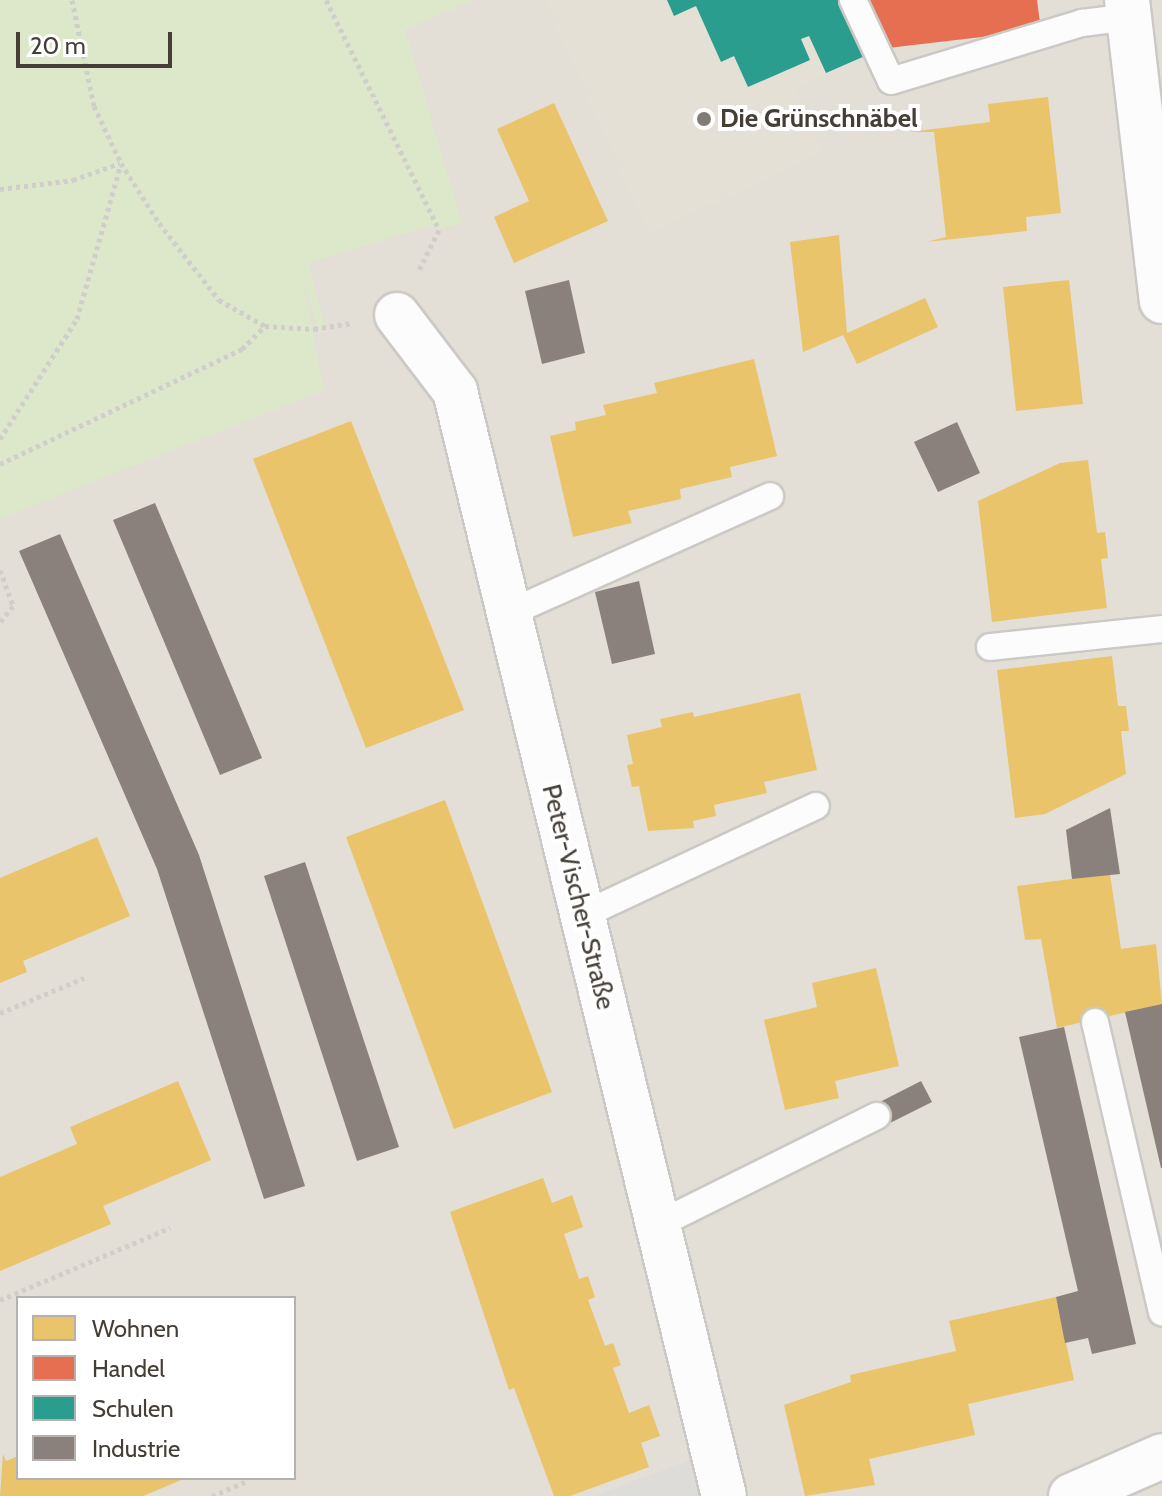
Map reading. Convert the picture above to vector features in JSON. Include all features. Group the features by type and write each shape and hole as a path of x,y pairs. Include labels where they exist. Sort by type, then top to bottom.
{"street":[{"path":"1128,8 1162,301"},
{"name":"Peter-Vischer-Straße","path":"397,315 455,391 724,1496"},
{"path":"1071,1496 1162,1456"}],"lane":[{"path":"853,0 891,81 1128,8"},
{"path":"509,613 770,496"},
{"path":"990,647 1162,629"},
{"path":"583,915 816,806"},
{"path":"1095,1022 1162,1312"},
{"path":"659,1224 877,1116"}],"path":[{"path":"72,0 94,106 121,163 159,223 219,300 265,326 314,329 397,315 439,230 326,0"},
{"path":"0,189 73,180 121,163"},
{"path":"0,439 77,319 121,163"},
{"path":"0,464 242,349 265,326"},
{"path":"0,570 13,606 0,622"},
{"path":"0,1013 84,978"},
{"path":"0,1300 170,1228"},
{"path":"212,1496 248,1481"}],"shaded area":[{"path":"0,0 1162,0 1162,1496 0,1496"},
{"name":"Die Grünschnäbel","path":"545,0 840,0 865,56 795,87 823,152 649,234"},
{"path":"692,1459 701,1496 594,1496"}],"green space":[{"path":"0,0 472,0 405,30 462,223 439,230 430,226 308,263 326,332 319,332 303,278 324,390 0,519"}],"building: Wohnen":[{"path":"1048,97 1061,213 1026,217 1027,231 926,242 946,237 934,132 909,132 990,122 988,104"},
{"path":"554,103 608,221 514,263 494,217 529,201 497,129"},
{"path":"839,235 847,333 925,298 938,327 857,364 843,335 803,352 790,242"},
{"path":"1069,280 1083,404 1016,411 1003,287"},
{"path":"754,359 777,456 730,467 732,477 680,489 681,499 628,511 632,523 573,537 550,436 576,430 575,422 606,415 603,405 657,393 654,383"},
{"path":"351,421 464,710 366,748 253,459"},
{"path":"1088,460 1097,533 1105,532 1108,558 1101,559 1107,608 992,622 978,501 1060,463"},
{"path":"1112,656 1118,706 1126,706 1129,731 1121,731 1126,774 1045,814 1015,818 997,670"},
{"path":"800,693 817,770 764,782 767,793 714,805 716,816 693,821 694,828 648,831 639,786 632,787 627,765 633,764 627,735 662,727 660,719 693,712 694,717"},
{"path":"445,800 552,1092 454,1129 346,837"},
{"path":"97,837 130,916 23,961 27,972 0,983 0,878"},
{"path":"1110,874 1121,949 1156,944 1162,1004 1057,1028 1041,939 1025,940 1017,886"},
{"path":"876,968 899,1066 835,1081 839,1098 785,1110 764,1020 817,1007 812,983"},
{"path":"178,1081 211,1160 103,1206 111,1224 0,1271 0,1177 77,1144 70,1127"},
{"path":"543,1178 552,1203 572,1195 583,1227 564,1234 579,1279 588,1276 595,1297 588,1300 605,1346 613,1343 621,1365 613,1368 629,1413 649,1405 660,1436 641,1443 649,1467 570,1496 554,1496 514,1388 509,1390 450,1212"},
{"path":"1056,1297 1074,1380 968,1404 975,1435 869,1459 875,1485 805,1496 784,1405 851,1382 850,1375 956,1351 949,1321"},
{"path":"3,1454 6,1461 16,1457 16,1480 181,1480 143,1496 0,1496"}],"building: Handel":[{"path":"866,0 1037,0 1041,30 888,48"}],"building: Schulen":[{"path":"667,0 840,0 865,56 826,73 809,36 801,39 810,60 748,87 734,56 721,62 696,6 674,16"}],"building: Industrie":[{"path":"569,280 585,353 542,364 525,291"},
{"path":"957,422 980,473 938,492 914,442"},
{"path":"155,503 262,758 220,775 113,520"},
{"path":"60,534 199,855 305,1186 264,1199 157,869 19,551"},
{"path":"639,581 655,654 612,664 595,592"},
{"path":"1110,808 1120,874 1072,879 1066,830"},
{"path":"305,862 399,1147 357,1161 264,876"},
{"path":"1162,1004 1162,1168 1161,1168 1125,1012"},
{"path":"1064,1027 1136,1344 1092,1354 1088,1338 1065,1343 1056,1297 1078,1291 1019,1037"},
{"path":"921,1081 932,1102 886,1125 876,1104"}],"place":[{"name":"Die Grünschnäbel","path":"704,119"}]}
